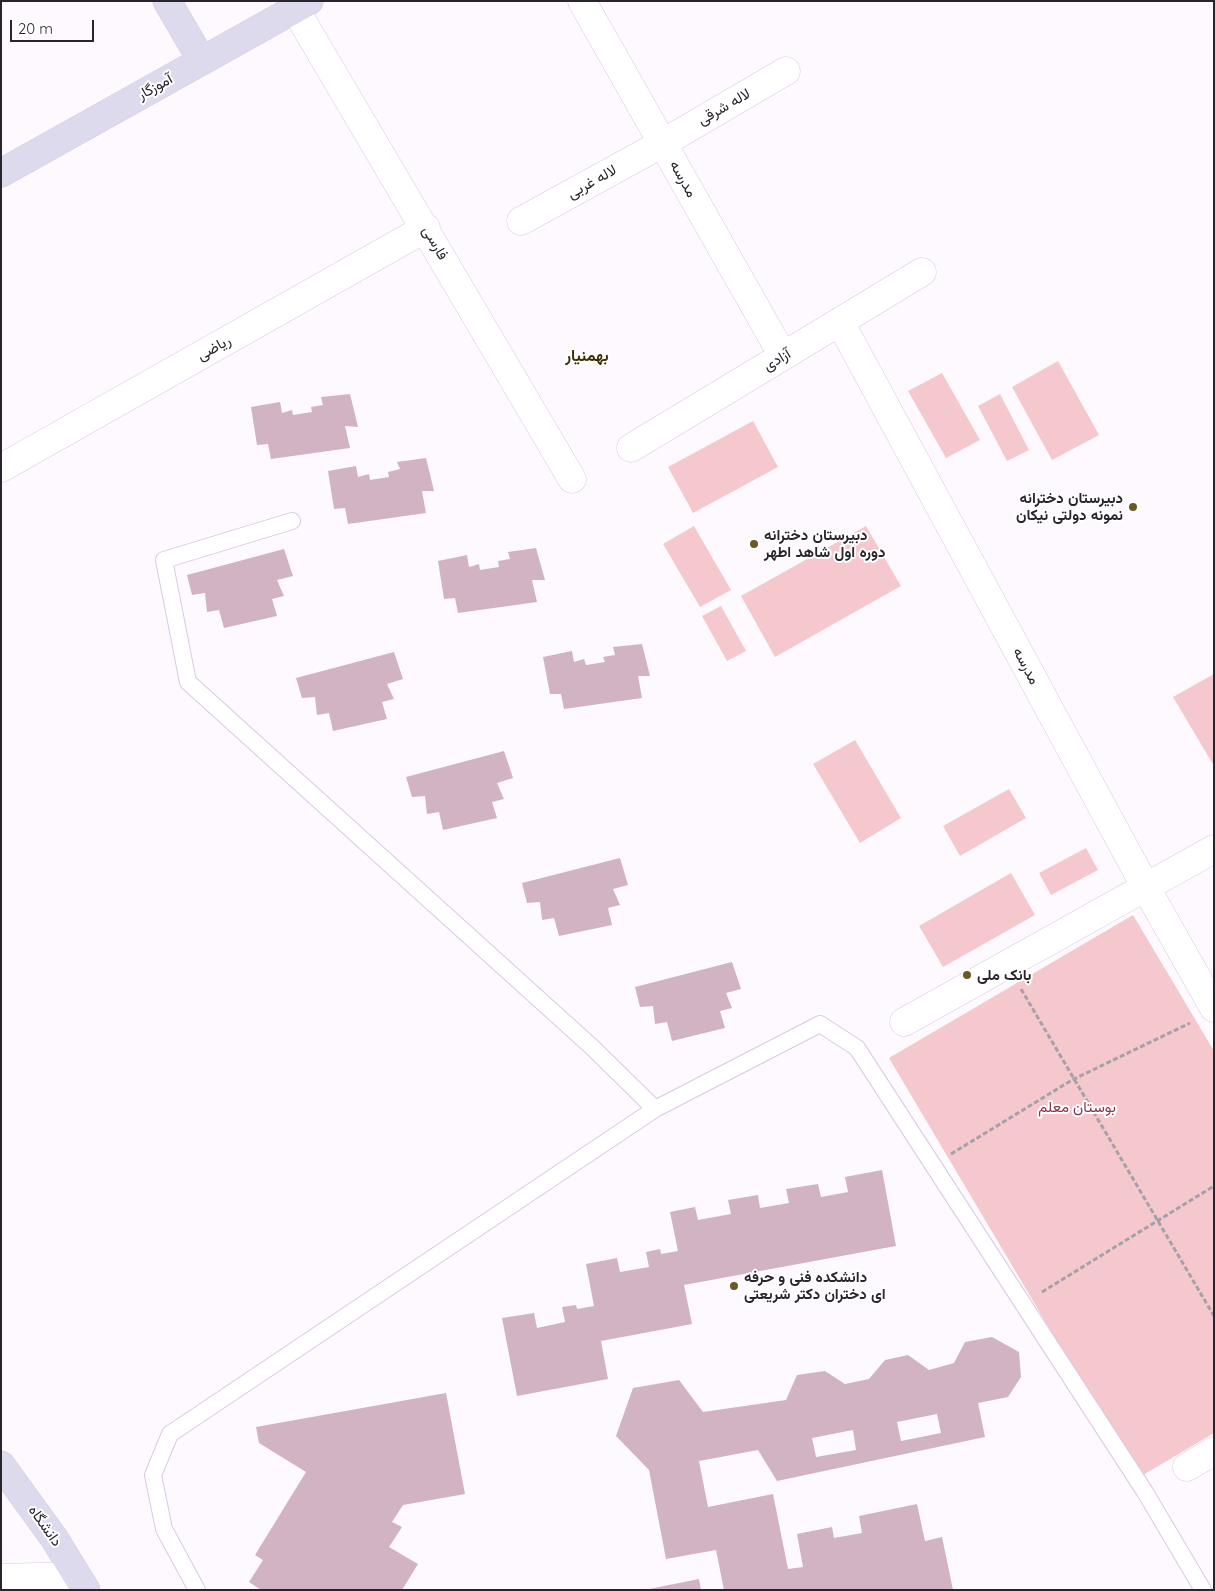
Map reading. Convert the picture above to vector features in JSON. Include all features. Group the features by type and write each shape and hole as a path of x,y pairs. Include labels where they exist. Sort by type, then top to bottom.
{"street":[{"path":"167,1 202,61"},
{"name":"مدرسه","path":"582,1 783,356"},
{"name":"آموزگار","path":"1,173 302,5"},
{"name":"فارسی","path":"302,5 426,228 572,479"},
{"name":"لاله شرقی","path":"663,143 786,71"},
{"name":"لاله غربی","path":"521,221 663,143"},
{"name":"ریاضی","path":"1,468 426,228"},
{"name":"آزادی","path":"631,448 922,272"},
{"name":"مدرسه","path":"840,322 1145,886 1205,1014"},
{"path":"904,1022 1214,849"},
{"path":"1187,1467 1214,1451"},
{"name":"دانشگاه","path":"1,1465 54,1538 82,1583"},
{"path":"1,1578 82,1583"}],"lane":[{"path":"292,521 164,560 188,682 586,1042 655,1109"},
{"path":"197,1590 164,1529 153,1475 170,1434 655,1109 820,1024 857,1048 1145,1492 1203,1590"}],"path":[{"path":"1006,964 1072,1080 1214,1316"},
{"path":"948,1156 1072,1080 1205,1014"},
{"path":"1040,1293 1214,1186"}],"green space":[{"path":"1058,361 1099,435 1052,460 1012,387"},
{"path":"942,373 980,440 946,458 908,391"},
{"path":"1000,394 1029,450 1007,461 978,406"},
{"path":"753,421 778,467 693,513 668,467"},
{"path":"694,526 731,590 700,607 663,544"},
{"path":"866,526 901,586 775,657 741,596"},
{"path":"721,606 746,651 727,661 702,616"},
{"path":"1214,674 1214,766 1173,697"},
{"path":"855,740 901,818 860,843 813,764"},
{"path":"1009,789 1026,818 960,856 943,826"},
{"path":"1086,848 1098,870 1051,895 1039,873"},
{"path":"1011,873 1035,915 943,967 919,926"},
{"name":"بوستان معلم","path":"1133,915 1214,1051 1214,1433 1138,1478 889,1058"}],"building":[{"path":"350,394 358,427 345,426 350,448 271,459 268,444 257,445 251,407 280,402 282,413 292,410 293,415 312,412 311,407 323,405 321,397"},
{"path":"426,458 434,491 422,491 426,513 348,524 345,508 334,509 328,471 356,466 358,477 369,474 370,480 389,477 388,472 400,469 397,462"},
{"path":"536,548 545,580 532,580 537,602 458,613 455,598 444,599 438,561 467,555 469,567 479,564 480,570 499,567 498,561 510,559 508,552"},
{"path":"284,549 293,576 277,580 284,596 272,599 277,616 224,628 219,610 207,612 205,593 192,595 187,575"},
{"path":"642,644 650,676 638,676 642,698 564,709 561,694 550,694 543,657 572,651 574,662 584,659 586,665 605,662 603,657 615,655 613,647"},
{"path":"394,652 403,679 387,684 394,699 382,702 387,719 333,731 329,713 317,715 315,697 302,698 296,678"},
{"path":"504,751 513,778 497,783 504,799 492,802 497,818 443,830 439,812 427,814 425,796 412,797 406,777"},
{"path":"620,858 628,885 613,889 620,905 608,908 612,925 559,936 554,918 542,920 540,902 527,903 522,883"},
{"path":"732,962 741,989 726,993 732,1008 720,1011 725,1028 672,1041 667,1022 655,1024 653,1006 640,1007 635,987"},
{"path":"882,1170 896,1246 684,1285 692,1324 601,1341 608,1379 517,1396 502,1318 534,1313 537,1328 565,1322 562,1307 576,1305 577,1309 594,1306 586,1264 617,1258 620,1272 649,1267 646,1252 660,1249 661,1254 678,1251 670,1212 695,1207 698,1220 731,1214 728,1200 758,1195 760,1208 789,1203 786,1189 818,1184 821,1197 848,1192 845,1177"},
{"path":"992,1337 1019,1352 1021,1377 1008,1397 978,1403 985,1437 777,1481 758,1450 699,1461 708,1507 773,1494 788,1569 803,1567 797,1534 832,1527 834,1538 862,1533 859,1516 917,1504 925,1541 942,1537 953,1590 724,1590 716,1550 666,1559 649,1470 616,1436 633,1388 679,1380 703,1412 786,1400 797,1375 825,1371 845,1384 869,1379 885,1360 908,1355 929,1370 954,1363 965,1342","holes":["937,1414 941,1433 901,1441 897,1422","853,1430 856,1450 816,1457 812,1438"]},
{"path":"446,1393 465,1494 403,1505 392,1522 402,1527 389,1547 418,1564 402,1590 261,1590 249,1582 263,1560 255,1555 306,1472 259,1443 256,1427"},
{"path":"699,1579 701,1590 649,1590 649,1589"}],"place":[{"name":"دبيرستان دخترانه نمونه دولتی نيکان","path":"1133,507"},
{"name":"دبیرستان دخترانه دوره اول شاهد اطهر","path":"754,544"},
{"name":"بانک ملی","path":"967,975"},
{"name":"دانشکده فنی و حرفه ای دختران دکتر شریعتی","path":"734,1286"}],"district":[{"name":"بهمنیار","path":"587,356"}]}
